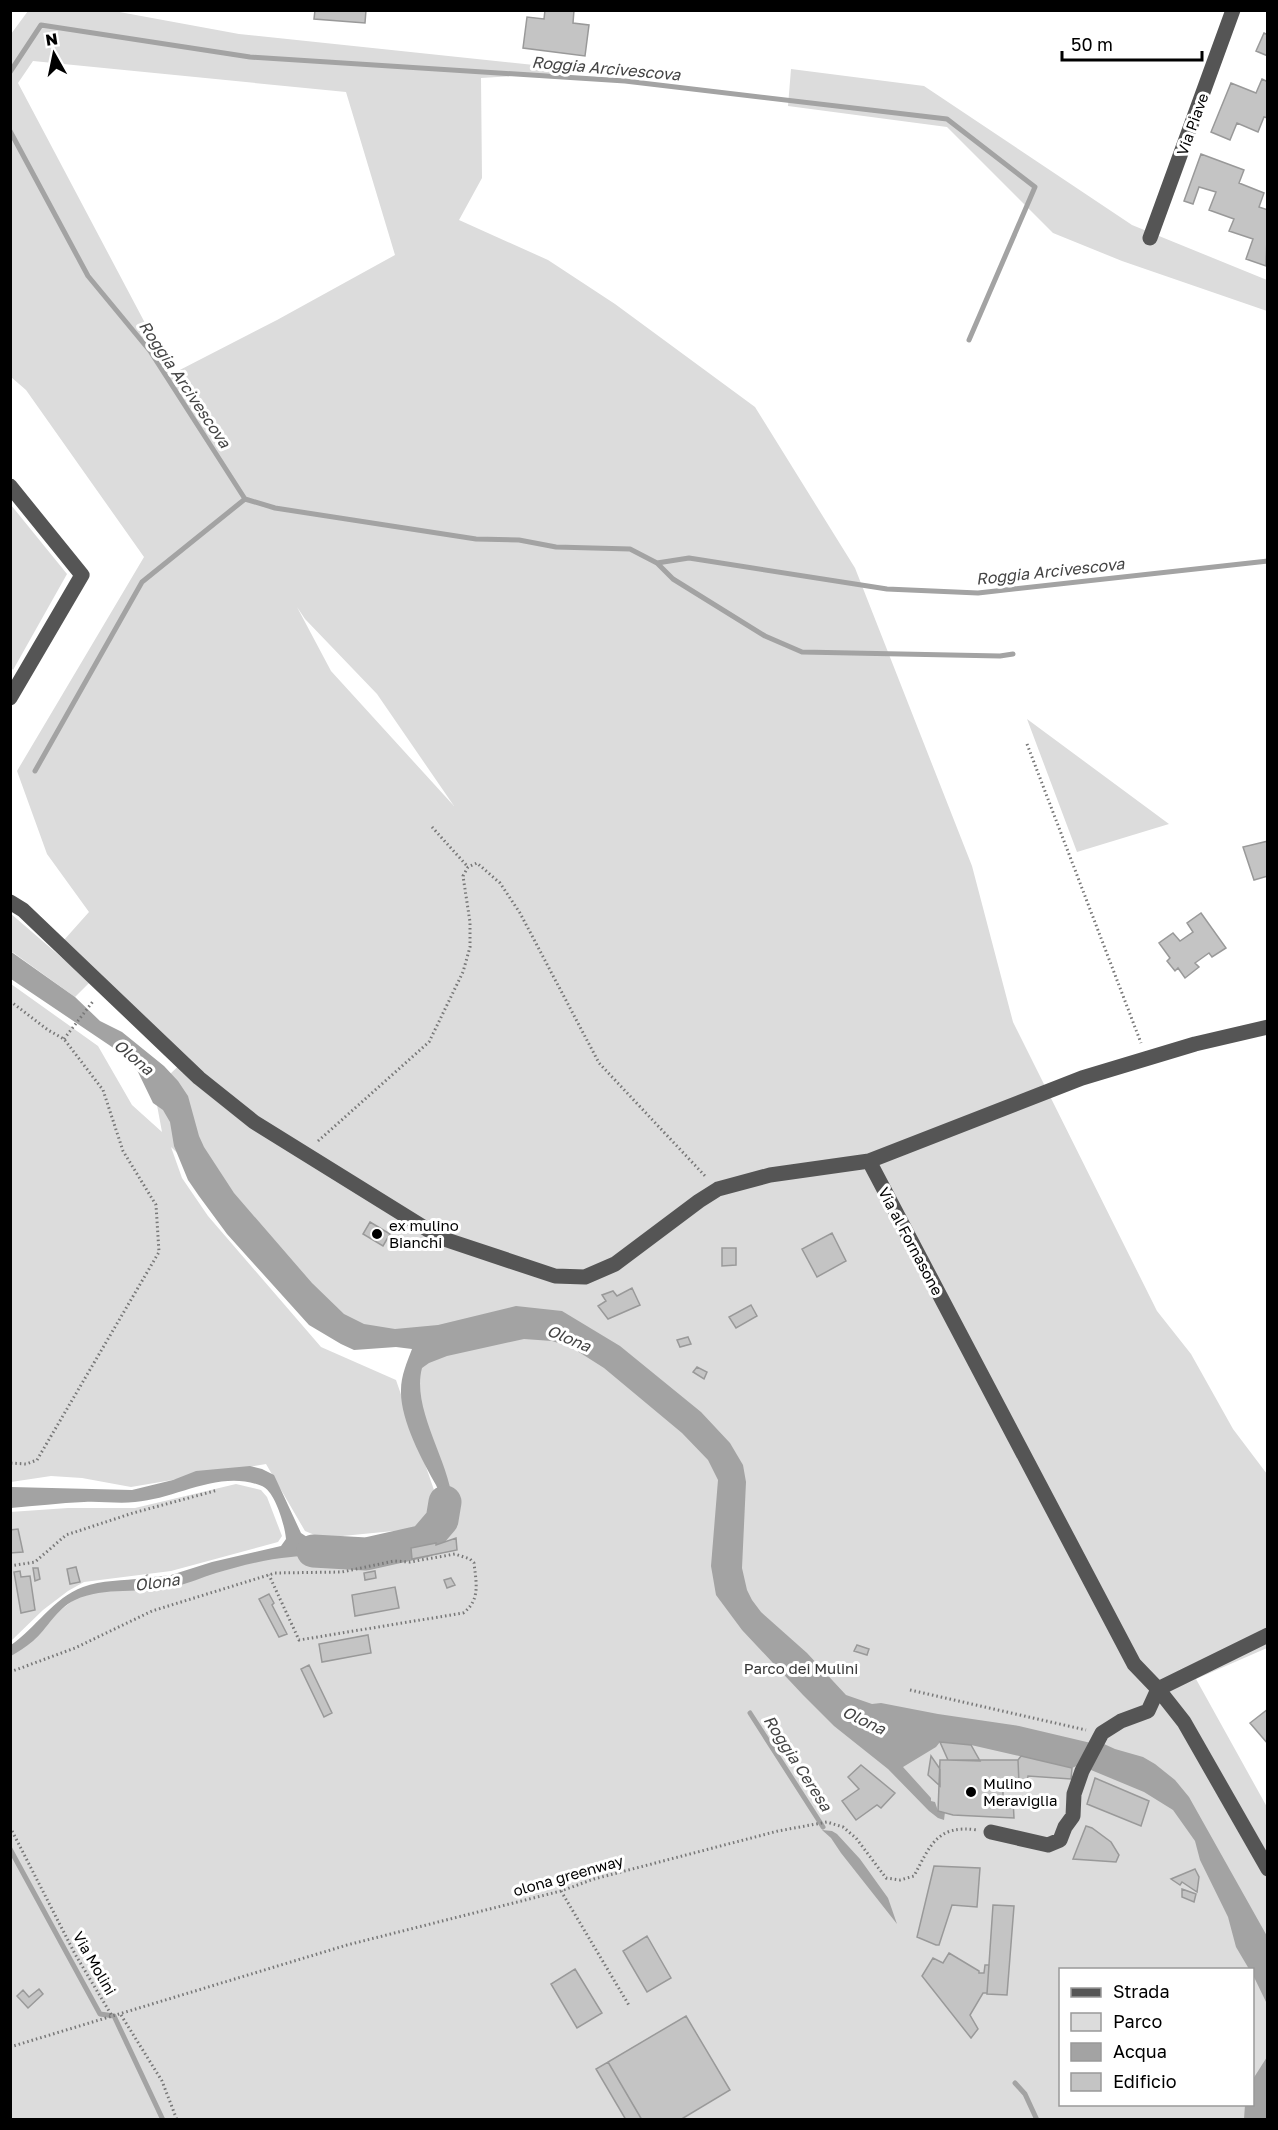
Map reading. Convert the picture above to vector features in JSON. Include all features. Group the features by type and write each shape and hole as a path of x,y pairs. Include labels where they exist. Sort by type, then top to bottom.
{"street":[{"name":"Via Piave","path":"1150,237 1233,10"},
{"path":"10,486 82,575 12,691"},
{"path":"10,902 23,910 100,993 254,1122 441,1238 555,1276 585,1277 615,1264 718,1189 771,1175 869,1161 1082,1078 1195,1044 1268,1027"},
{"name":"Via al Fornasone","path":"869,1161 1134,1664 1158,1689 1184,1722 1268,1869"},
{"path":"991,1832 1048,1845 1060,1840 1073,1816 1074,1794 1082,1771 1102,1734 1121,1721 1148,1710 1158,1689 1266,1637"}],"path":[{"path":"1027,744 1147,1058"},
{"path":"432,827 468,867"},
{"path":"305,1153 429,1042 463,972 470,947 470,922 464,876 468,867 477,863 487,869 505,890 520,913 599,1063 718,1189"},
{"path":"64,1039 100,993"},
{"path":"10,1001 48,1030 64,1039 103,1090 123,1151 156,1205 159,1252 37,1460 27,1464 10,1463"},
{"path":"10,1566 35,1562 66,1535 133,1512 218,1490"},
{"path":"10,1672 75,1648 152,1611 275,1573 342,1572 394,1561 410,1562 455,1554 470,1559 474,1563 476,1592 472,1605 463,1612 299,1640 269,1575"},
{"path":"910,1690 1102,1734"},
{"name":"olona greenway","path":"112,2016 347,1945 561,1891 594,1879 778,1831 827,1822 843,1827 856,1838 886,1878 900,1880 914,1876 932,1842 942,1834 957,1829 991,1832"},
{"name":"Via Molini","path":"10,1827 75,1954 112,2016 10,2047"},
{"path":"561,1891 630,2007"},
{"path":"121,2015 162,2081 177,2120"}],"green space":[{"name":"Parco dei Mulini","path":"28,11 114,11 239,34 591,71 481,78 482,178 459,220 548,260 615,304 755,407 855,568 972,866 1013,1022 1157,1311 1191,1354 1233,1429 1267,1474 1267,1648 1196,1679 1267,1807 1267,2119 11,2119 11,1655 31,1633 84,1592 123,1588 302,1541 361,1546 398,1541 435,1519 443,1499 411,1394 418,1348 307,1318 237,1210 171,1147 182,1178 208,1216 321,1347 396,1380 434,1490 434,1512 414,1529 322,1538 305,1531 266,1464 131,1487 82,1478 51,1476 11,1482 11,984 98,1046 132,1105 162,1132 154,1089 186,1059 64,940 89,912 47,854 17,771 144,557 26,390 11,377 11,34","holes":["33,61 346,92 395,255 172,374 18,83","297,607 305,619 377,694 454,806 331,671"]},
{"path":"791,69 924,86 1132,225 1267,280 1267,311 1122,261 1053,233 947,127 788,106"},
{"path":"11,505 67,574 13,670 10,666"},
{"path":"1027,719 1169,824 1077,852"},
{"path":"10,913 90,982 75,997 11,951"},
{"path":"236,1484 261,1490 267,1497 282,1536 278,1542 171,1571 84,1582 43,1610 11,1641 10,1512 68,1508 135,1508"}],"water":[{"path":"10,951 75,997 100,1021 122,1032 164,1066 188,1096 204,1147 234,1193 312,1283 344,1314 364,1324 395,1329 438,1325 516,1306 562,1311 620,1346 701,1412 730,1443 743,1465 746,1482 742,1568 752,1600 761,1612 807,1653 846,1695 872,1704 881,1703 1019,1726 1104,1744 1143,1757 1175,1780 1189,1797 1267,1936 1267,2004 1254,1977 1254,1968 1248,1968 1236,1947 1228,1917 1200,1860 1195,1841 1173,1810 1144,1792 1079,1765 1072,1768 971,1745 940,1742 936,1747 903,1767 931,1798 931,1801 935,1802 938,1811 945,1812 944,1820 929,1811 888,1769 834,1726 742,1630 716,1595 711,1566 718,1480 708,1460 682,1433 604,1368 571,1347 552,1341 524,1339 447,1356 422,1368 420,1387 423,1407 450,1487 453,1506 450,1522 444,1529 432,1536 417,1542 348,1555 272,1559 225,1570 173,1587 98,1593 87,1596 68,1604 33,1641 11,1656 11,1645 63,1598 83,1587 143,1578 147,1574 153,1577 171,1575 212,1562 281,1546 286,1539 275,1502 267,1489 246,1482 214,1483 135,1502 84,1502 11,1508 11,1487 132,1490 173,1480 196,1471 250,1466 274,1475 301,1533 316,1543 336,1545 415,1531 426,1526 432,1522 440,1503 440,1494 413,1439 404,1414 402,1380 412,1349 396,1347 354,1350 309,1325 227,1234 188,1180 174,1146 170,1122 163,1110 153,1103 138,1072 127,1059 11,979"},
{"path":"822,1830 837,1834 860,1859 888,1898 897,1924 831,1838"},
{"path":"1267,2057 1267,2119 1244,2119 1245,2106 1254,2106 1254,2077"}],"building":[{"path":"315,10 366,10 365,23 314,19"},
{"path":"545,10 574,10 573,23 589,25 585,56 523,48 527,17 544,19"},
{"path":"1264,33 1268,35 1268,56 1256,51"},
{"path":"1262,79 1268,82 1268,118 1264,117 1258,132 1237,123 1230,140 1211,132 1231,83 1256,93"},
{"path":"1201,154 1244,170 1239,183 1264,193 1259,207 1268,210 1266,266 1246,259 1253,239 1229,231 1234,219 1209,210 1216,192 1199,187 1193,204 1184,201"},
{"path":"1268,841 1268,876 1254,880 1243,847"},
{"path":"1201,913 1226,948 1212,957 1209,953 1195,963 1199,967 1185,978 1178,968 1175,971 1167,961 1170,958 1159,943 1173,933 1180,941 1193,932 1187,923"},
{"name":"ex mulino Bianchi","path":"370,1222 390,1234 383,1246 363,1234"},
{"path":"832,1233 846,1261 817,1277 802,1249"},
{"path":"722,1248 736,1248 736,1265 722,1266"},
{"path":"632,1288 640,1305 608,1319 598,1306 606,1301 602,1295 613,1291 617,1296"},
{"path":"751,1305 757,1316 736,1328 729,1317"},
{"path":"688,1337 691,1344 680,1347 677,1340"},
{"path":"697,1367 707,1372 704,1379 693,1372"},
{"path":"18,1529 23,1552 10,1553 10,1530"},
{"path":"456,1538 457,1550 412,1559 411,1548 436,1543 436,1545"},
{"path":"76,1567 80,1582 70,1584 67,1569"},
{"path":"33,1568 38,1568 40,1579 35,1581"},
{"path":"20,1571 21,1577 30,1576 35,1610 21,1613 14,1572"},
{"path":"375,1571 376,1578 365,1580 364,1573"},
{"path":"451,1578 455,1585 447,1588 444,1580"},
{"path":"395,1587 399,1608 355,1616 352,1595"},
{"path":"269,1594 287,1634 279,1637 259,1599"},
{"path":"368,1635 371,1653 322,1662 319,1644"},
{"path":"857,1645 869,1649 867,1655 854,1651"},
{"path":"309,1665 332,1713 324,1717 301,1669"},
{"path":"1268,1709 1268,1744 1250,1723"},
{"path":"940,1742 971,1745 980,1761 948,1760"},
{"path":"931,1756 940,1769 940,1786 928,1775"},
{"path":"1021,1756 1072,1768 1071,1779 1028,1776 1027,1781 1019,1784 1018,1760"},
{"name":"Mulino Meraviglia","path":"940,1760 1018,1760 1019,1784 1003,1787 1003,1801 1013,1799 1014,1818 953,1815 938,1811"},
{"path":"861,1765 895,1793 881,1808 877,1805 856,1820 842,1801 859,1789 848,1777"},
{"path":"1095,1778 1149,1801 1141,1826 1087,1804"},
{"path":"1086,1826 1111,1842 1119,1855 1116,1862 1073,1859"},
{"path":"934,1866 980,1868 977,1907 952,1905 939,1945 917,1937"},
{"path":"1195,1869 1199,1877 1197,1892 1182,1882 1180,1885 1171,1879"},
{"path":"1182,1889 1196,1894 1194,1902 1182,1897"},
{"path":"993,1905 1014,1906 1007,1995 987,1994"},
{"path":"647,1936 671,1978 647,1992 623,1951"},
{"path":"949,1953 979,1973 984,1973 985,1965 989,1965 987,1993 983,1993 970,2015 978,2029 971,2038 922,1976 933,1958 943,1963"},
{"path":"575,1969 602,2013 577,2028 551,1984"},
{"path":"39,1989 43,1994 28,2008 17,1996 23,1990 29,1997"},
{"path":"686,2016 730,2090 680,2120 642,2120 608,2062"},
{"path":"608,2062 642,2120 626,2120 596,2069"}],"waterway":[{"name":"Roggia Arcivescova","path":"10,72 41,25 250,57 625,81 947,119 1035,187 969,340"},
{"name":"Roggia Arcivescova","path":"10,131 88,276 150,351 245,499"},
{"name":"Roggia Arcivescova","path":"35,771 142,582 245,499 275,508 476,539 519,540 556,547 630,549 657,563 673,579 765,636 802,652 1000,656 1013,654"},
{"name":"Roggia Arcivescova","path":"657,563 689,558 887,589 978,593 1268,561"},
{"name":"Olona","path":"313,1551 366,1554 424,1541 442,1520 445,1502"},
{"name":"Roggia Ceresa","path":"750,1713 823,1827"},
{"path":"10,1849 100,2014 114,2016 163,2120"},
{"name":"Roggia Ceresa","path":"1015,2083 1025,2094 1037,2120"}],"place":[{"name":"ex mulino Bianchi","path":"377,1234"},
{"name":"Mulino Meraviglia","path":"971,1792"}]}
